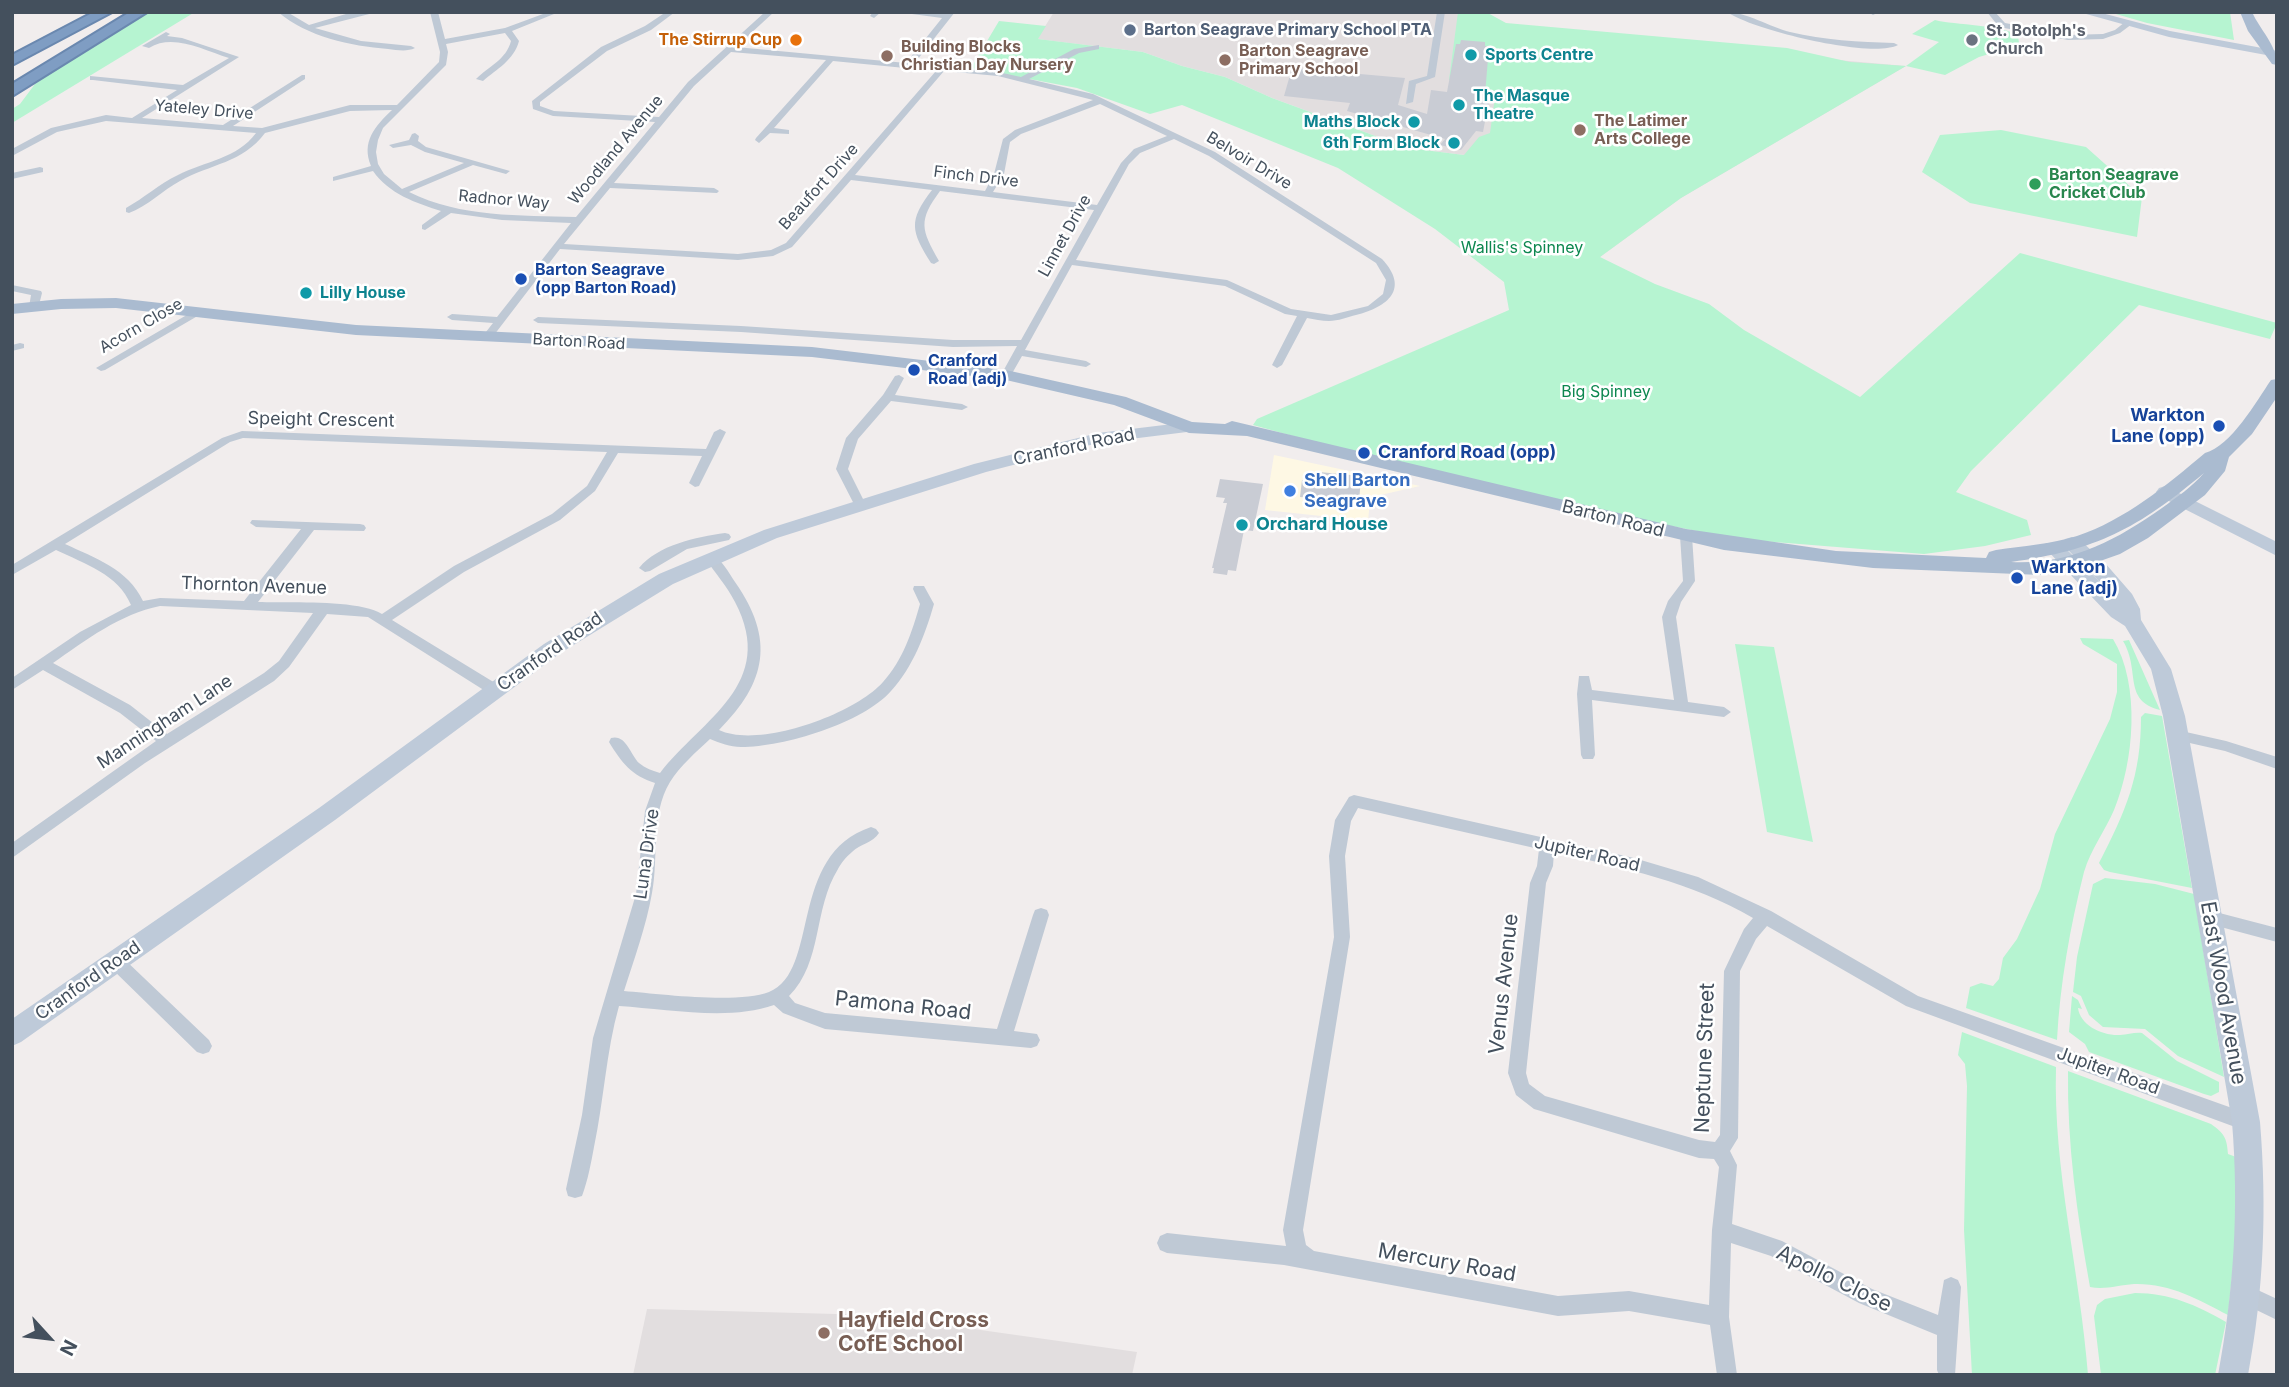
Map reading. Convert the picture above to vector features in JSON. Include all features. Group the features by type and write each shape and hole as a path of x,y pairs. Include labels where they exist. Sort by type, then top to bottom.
{"highway":[{"path":"12,52 95,12"},
{"path":"12,61 105,12"},
{"path":"12,71 124,12"},
{"path":"12,91 139,12"}],"main road":[{"path":"2246,12 2254,31 2274,54"},
{"name":"Barton Road","path":"19,308 116,303 356,330 812,352 1006,375 1120,401 1189,427 1245,431"},
{"name":"Barton Road","path":"1170,420 1245,431 1686,536 1749,548 1870,563 1988,565 2006,570 2129,540 2174,497 2219,468 2220,456 2245,430 2277,384"}],"street":[{"path":"282,12 297,24 363,45 400,45 411,48"},
{"path":"310,27 346,16 373,12"},
{"path":"335,178 375,169 371,158 372,139 379,127 443,63 442,42 434,12"},
{"path":"662,120 553,113 536,107 542,95 604,49 648,28 671,12"},
{"name":"Woodland Avenue","path":"487,337 557,246 691,84 770,12"},
{"path":"901,12 949,14"},
{"path":"1409,102 1412,83 1431,77 1441,12"},
{"path":"1731,12 1745,20 1789,33 1855,44 1894,45"},
{"path":"1991,12 2002,25 2069,37 2113,34 2123,31 2128,24"},
{"path":"2084,12 2128,24 2274,54"},
{"path":"442,42 507,30 550,13"},
{"path":"909,65 949,14"},
{"path":"470,73 483,76 514,48 515,41 507,30"},
{"path":"135,118 238,58 164,35 146,46"},
{"path":"1023,79 1077,51 1096,47"},
{"name":"Belvoir Drive","path":"729,49 943,68 1023,79 1099,101 1238,170 1379,261 1387,270 1392,287 1388,295 1372,308 1331,318 1303,315 1276,306 1254,293 1227,283 1069,262"},
{"path":"759,140 832,58"},
{"name":"Beaufort Drive","path":"557,246 738,257 773,253 789,245 943,68"},
{"path":"107,70 93,78 184,88"},
{"path":"224,128 302,77"},
{"path":"278,81 293,83"},
{"path":"987,195 999,173 1006,141 1018,132 1099,101"},
{"name":"Yateley Drive","path":"12,153 54,130 106,118 135,118 262,131 350,108 399,107"},
{"path":"768,130 786,132"},
{"path":"129,209 150,202 183,175 243,153 254,144 262,131"},
{"name":"Linnet Drive","path":"1006,375 1130,157 1174,136"},
{"path":"393,145 414,139 420,148 504,174 516,166"},
{"path":"402,192 470,164"},
{"name":"Radnor Way","path":"375,169 387,182 402,192 449,209 475,214 579,220"},
{"path":"12,176 40,170"},
{"name":"Finch Drive","path":"850,177 1099,208"},
{"path":"608,185 714,191"},
{"path":"934,261 918,233 916,221 938,188"},
{"path":"425,227 449,209"},
{"name":"Barton Road","path":"12,288 37,293 19,308"},
{"name":"Acorn Close","path":"102,368 197,312"},
{"path":"1277,365 1303,315"},
{"path":"452,317 500,320"},
{"name":"Barton Road","path":"538,320 771,329 957,345 1006,341 1086,365"},
{"path":"860,505 842,469 852,438 888,397 899,378"},
{"path":"888,397 962,407"},
{"name":"Cranford Road","path":"12,1034 308,827 587,625 638,594 705,561 860,505 1060,446 1170,420"},
{"path":"695,483 720,432"},
{"name":"Speight Crescent","path":"12,571 226,440 242,434 709,453"},
{"path":"383,620 459,569 556,517 591,488 615,449"},
{"path":"2174,497 2277,550"},
{"path":"256,523 360,528"},
{"path":"247,606 310,526"},
{"path":"1682,706 1670,617 1675,601 1689,581 1686,536"},
{"path":"645,568 662,555 696,540 725,537"},
{"path":"57,545 120,578 135,594 138,605"},
{"name":"Luna Drive","path":"575,1189 585,1151 601,1040 644,894 655,799 663,780 680,760 729,713 746,682 755,655 754,636 744,606 705,561 682,546"},
{"name":"East Wood Avenue","path":"2070,553 2118,612 2133,621 2161,669 2177,735 2246,1122 2253,1209 2247,1295 2233,1375"},
{"path":"711,733 728,741 742,743 786,734 814,727 876,698 896,676 921,626 927,604 919,589"},
{"name":"Thornton Avenue","path":"12,685 138,605 160,602 361,612 383,620 495,690"},
{"name":"Manningham Lane","path":"14,848 167,742 269,677 284,664 323,609"},
{"path":"44,664 125,709 167,742"},
{"path":"1588,755 1584,687 1724,712"},
{"path":"2177,735 2256,754 2277,763"},
{"path":"616,742 632,767 643,774 663,780"},
{"name":"Jupiter Road","path":"1311,1261 1297,1251 1293,1230 1342,937 1337,856 1343,820 1354,801 1634,864 1692,882 1765,916 1912,1001 2246,1122"},
{"path":"613,998 745,1003 777,996 797,976 834,857 856,838 871,833"},
{"name":"Venus Avenue","path":"1547,844 1545,866 1538,883 1517,1073 1522,1089 1540,1103 1570,1113 1699,1149 1719,1151"},
{"path":"1003,1038 1041,915"},
{"name":"Neptune Street","path":"1727,1375 1719,1317 1721,1230 1728,1165 1719,1151 1729,1138 1732,971 1750,934 1765,916"},
{"path":"2208,917 2277,935"},
{"path":"116,962 203,1046"},
{"name":"Pamona Road","path":"777,996 789,1008 825,1021 1031,1040"},
{"name":"Apollo Close","path":"1721,1230 1775,1248 1866,1296 1947,1329"},
{"name":"Mercury Road","path":"1167,1243 1311,1261 1558,1306 1629,1301 1719,1317"},
{"path":"1947,1370 1951,1287"},
{"path":"2247,1295 2277,1310"}],"shaded area":[{"name":"The Latimer Arts College","path":"1054,12 1458,12 1458,27 1906,66 1681,198 1600,257 1464,155 1408,148 1272,98 1225,77 1143,52 1037,39"},
{"path":"1274,455 1420,486 1376,496 1370,501 1368,521 1265,510"},
{"name":"Hayfield Cross CofE School","path":"647,1309 874,1315 1137,1352 1132,1375 633,1375"}],"green space":[{"path":"149,12 195,12 12,123 12,109 20,104 35,84"},
{"path":"1458,12 1486,12 1506,23 1787,48 1850,62 1906,66 1681,198 1600,257 1655,284 1709,304 1744,330 1860,397 2020,253 2277,323 2270,339 2139,305 1971,471 1956,492 2027,520 2031,535 1985,546 1924,554 1737,539 1611,514 1336,448 1253,425 1257,419 1509,310 1504,282 1435,229 1338,168 1182,105 1150,114 1077,88 971,68 999,21 1046,26 1038,39 1143,52 1225,77 1272,98 1408,148 1464,155 1479,137 1490,133 1495,97 1449,80"},
{"path":"2109,12 2230,12 2234,40 2147,23"},
{"path":"1935,20 1991,27 2018,36 2019,43 2013,47 1979,57 1945,75 1906,66 1939,42 1912,34"},
{"name":"Barton Seagrave Cricket Club","path":"2001,130 2086,147 2142,197 2137,237 1970,203 1922,172 1940,135"},
{"path":"2080,638 2113,639 2128,678 2132,724 2121,791 2087,864 2079,893 2063,977 2057,1040 1966,1008 1970,987 1981,983 1993,986 1999,979 2003,958 2017,939 2040,889 2055,834 2110,719 2117,692 2117,664 2083,644"},
{"path":"2129,640 2160,710 2148,705 2136,692 2131,663 2123,641"},
{"path":"1735,644 1774,647 1813,842 1767,832"},
{"path":"2145,713 2162,716 2192,888 2110,872 2104,870 2099,863 2130,793 2138,757 2141,717"},
{"path":"2105,878 2155,884 2194,894 2224,1077 2178,1056 2145,1029 2103,1027 2089,1015 2081,996 2073,992 2077,957 2093,884"},
{"path":"2072,996 2078,1000 2083,1020 2093,1028 2113,1035 2142,1033 2177,1061 2219,1082 2219,1092 2211,1096 2204,1094 2089,1052 2085,1044 2069,1032"},
{"path":"1962,1032 2056,1067 2056,1106 2063,1183 2088,1375 1972,1375 1964,1230 1967,1086 1965,1064 1958,1055"},
{"path":"2068,1071 2211,1124 2224,1136 2228,1154 2236,1157 2238,1217 2228,1315 2194,1298 2159,1286 2134,1284 2107,1288 2090,1287 2074,1179"},
{"path":"2135,1293 2160,1295 2182,1301 2226,1322 2215,1375 2101,1375 2094,1316 2097,1305 2105,1299"}],"building":[{"path":"1461,40 1485,42 1485,46 1489,46 1485,95 1490,95 1483,132 1476,131 1461,150 1440,145 1445,139 1347,111 1350,103 1284,96 1292,68 1405,78 1398,105 1427,114 1431,90 1447,92 1456,44 1460,44"},
{"path":"1319,472 1361,476 1359,503 1300,497 1302,480 1318,482"},
{"name":"Orchard House","path":"1220,479 1263,484 1253,531 1244,530 1236,571 1228,570 1227,575 1213,573 1212,568 1227,503 1223,503 1225,498 1216,497"}],"place":[{"name":"Barton Seagrave Primary School PTA","path":"1130,30"},
{"name":"The Stirrup Cup","path":"796,40"},
{"name":"St. Botolph's Church","path":"1972,40"},
{"name":"Sports Centre","path":"1471,55"},
{"name":"Building Blocks Christian Day Nursery","path":"887,56"},
{"name":"Barton Seagrave Primary School","path":"1225,60"},
{"name":"The Masque Theatre","path":"1459,105"},
{"name":"Maths Block","path":"1414,122"},
{"name":"The Latimer Arts College","path":"1580,130"},
{"name":"6th Form Block","path":"1454,143"},
{"name":"Barton Seagrave Cricket Club","path":"2035,184"},
{"name":"Barton Seagrave (opp Barton Road)","path":"521,279"},
{"name":"Lilly House","path":"306,293"},
{"name":"Cranford Road (adj)","path":"914,370"},
{"name":"Warkton Lane (opp)","path":"2219,426"},
{"name":"Cranford Road (opp)","path":"1364,453"},
{"name":"Shell Barton Seagrave","path":"1290,491"},
{"name":"Orchard House","path":"1242,525"},
{"name":"Warkton Lane (adj)","path":"2017,578"},
{"name":"Hayfield Cross CofE School","path":"824,1333"}],"park label":[{"name":"Wallis's Spinney","path":"1522,248"},
{"name":"Big Spinney","path":"1606,392"}]}
